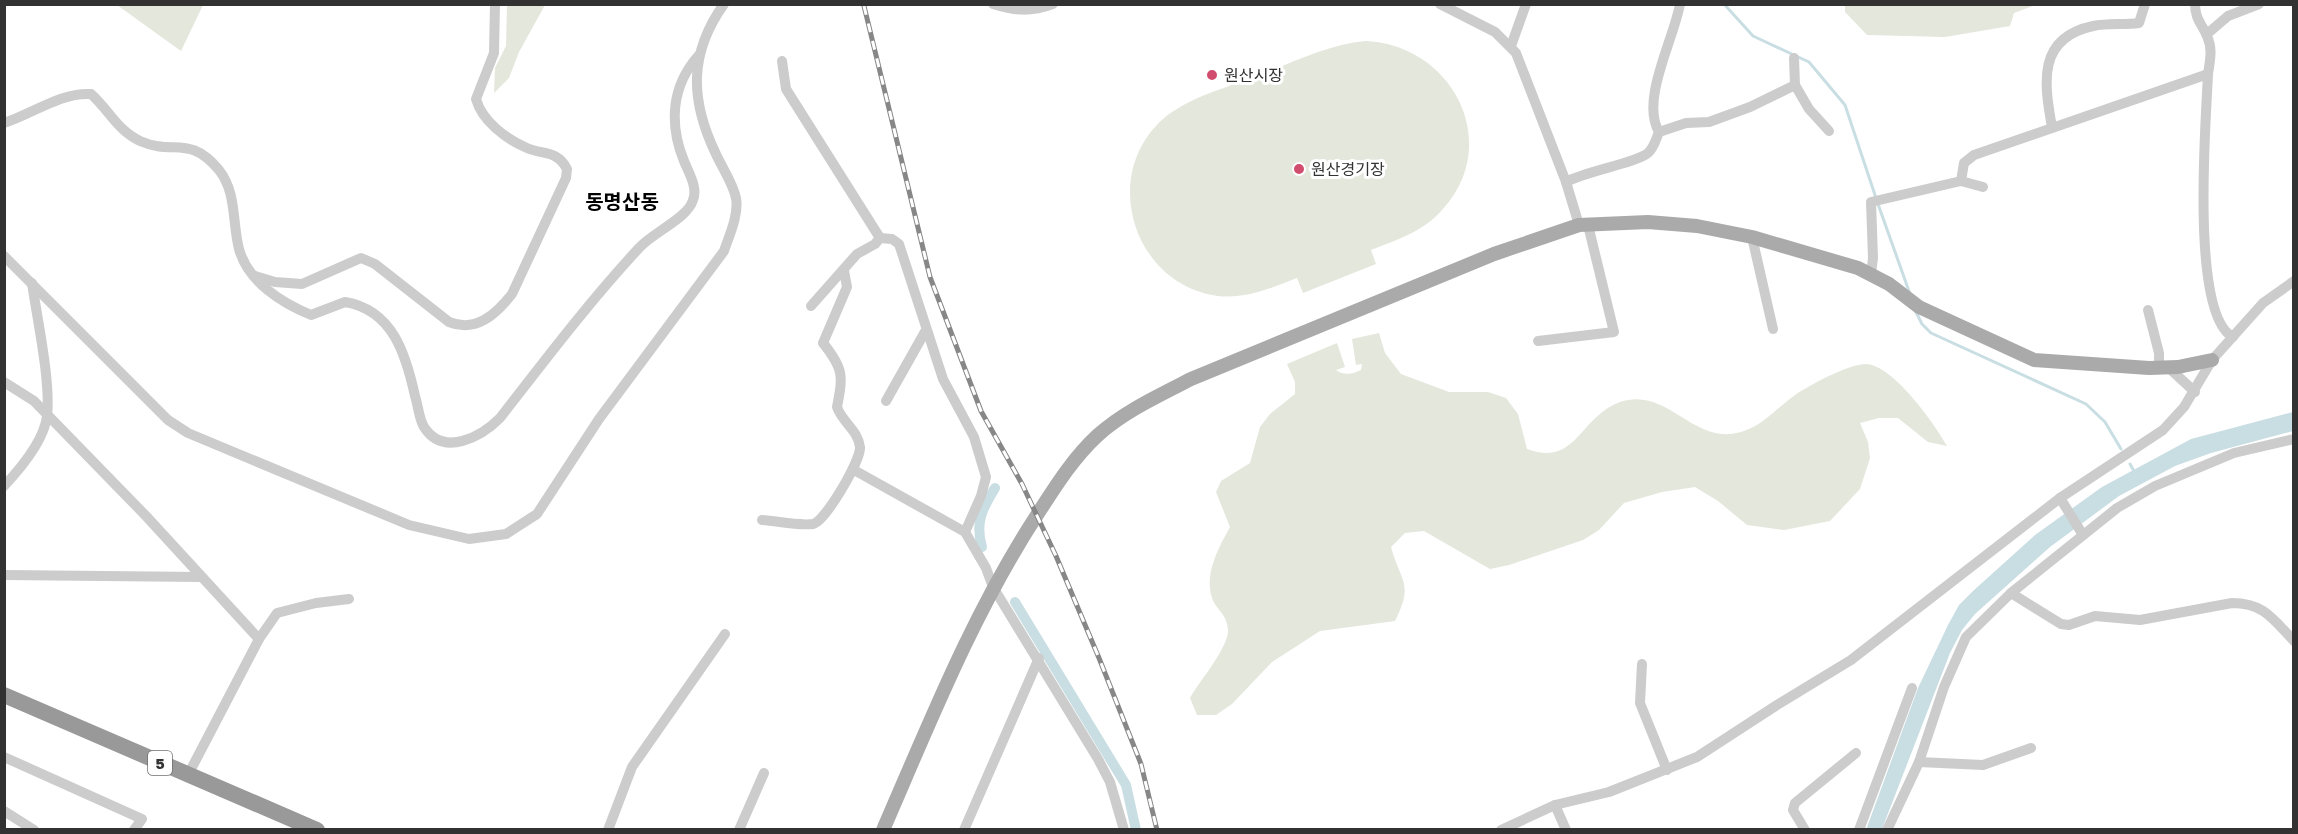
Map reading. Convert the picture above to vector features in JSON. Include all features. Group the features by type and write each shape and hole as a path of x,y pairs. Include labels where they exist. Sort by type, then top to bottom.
{"highway":[{"name":"5","path":"4,695 317,830"}],"main road":[{"path":"883,830 967,638 993,587 1014,550 1073,461 1099,435 1134,409 1201,375 1494,254 1584,225 1648,222 1697,226 1752,237 1871,274 1889,284 1914,304 2034,360 2163,367 2212,360"}],"street":[{"path":"255,276 275,282 302,284 361,258 375,264 449,322 461,326 482,322 501,308 512,294 566,178 567,169 557,156 525,148 496,129 478,106 476,99 494,53 495,4"},
{"path":"4,256 168,420 188,433 409,525 448,537 469,539 506,534 521,527 537,514 599,419 723,251 733,226 736,198 697,105 696,83 699,55 710,27 724,4"},
{"path":"993,4 1018,11 1038,9 1053,4"},
{"path":"1440,4 1475,20 1511,46 1523,69 1584,225 1614,332 1538,341"},
{"path":"1511,46 1526,4"},
{"path":"1659,132 1654,123 1656,88 1680,4"},
{"path":"2052,127 2046,76 2048,62 2054,49 2067,38 2092,26 2139,23 2145,4"},
{"path":"2196,4 2197,21 2207,34 2212,52 2208,74 2203,219 2207,273 2214,312 2220,326 2233,337"},
{"path":"2207,34 2228,16 2259,4"},
{"path":"4,123 57,100 81,93 91,94 120,129 141,141 163,146 197,149 218,169 229,186 239,248 244,261 271,294 312,315 345,302 373,313 388,326 398,339 424,427 445,442 460,442 486,432 500,418 592,298 648,238 688,210 694,200 694,188 676,135 674,106 686,72 699,55"},
{"path":"1794,58 1795,85 1809,109 1829,131"},
{"path":"782,61 782,82 880,238"},
{"path":"1961,181 1964,164 1974,155 2208,74"},
{"path":"1566,182 1583,173 1642,156 1651,149 1659,132 1686,123 1709,122 1750,107 1795,85"},
{"path":"1871,274 1873,258 1870,202 1961,181 1983,187"},
{"path":"1752,237 1773,329"},
{"path":"812,306 857,254 875,244 880,238"},
{"path":"880,238 892,239 899,244 944,379 974,437 986,477 981,496 965,532"},
{"path":"762,520 814,524 824,518 839,489 854,470 860,450 858,439 837,408 842,372 838,361 823,343 847,287 844,271"},
{"path":"1501,830 1555,805 1609,792 1697,758 1851,660 2062,501 2163,430 2195,392 2212,360 2264,303 2294,281"},
{"path":"4,486 31,452 47,417 46,388 32,282"},
{"path":"2148,310 2163,367 2195,392"},
{"path":"886,401 926,330"},
{"path":"4,382 34,401 47,417 146,516 259,639"},
{"path":"1887,830 1919,762 1944,687 1966,637 2011,593 2081,533 2117,508 2182,473 2234,453 2293,440"},
{"path":"854,470 965,532 986,568 993,587 1039,658 1098,759 1110,782 1124,830"},
{"path":"2062,501 2081,533"},
{"path":"4,574 201,577"},
{"path":"2011,593 2061,624 2069,625 2095,616 2121,621 2140,620 2232,603 2247,603 2259,607 2271,616 2294,641"},
{"path":"188,775 259,639 277,613 316,603 349,598"},
{"path":"608,830 632,767 725,634"},
{"path":"964,830 1039,658"},
{"path":"1642,664 1640,703 1667,770"},
{"path":"1859,830 1912,688"},
{"path":"1919,762 1965,766 1983,765 2031,748"},
{"path":"1804,830 1793,810 1795,803 1856,753"},
{"path":"4,757 142,819 134,830"},
{"path":"739,830 764,773"},
{"path":"1555,805 1566,830"},
{"path":"4,811 34,830"}],"shaded area":[{"path":"1845,4 2035,5 2014,13 2010,26 1945,37 1867,35 1845,12"},
{"path":"117,5 203,5 181,51"},
{"path":"507,5 545,5 519,52 509,78 494,93 495,68 506,46"},
{"name":"원산경기장","path":"1366,41 1396,47 1423,60 1444,79 1459,102 1468,128 1468,156 1460,184 1442,210 1418,230 1371,250 1376,264 1303,293 1297,278 1248,294 1218,296 1189,288 1165,272 1147,250 1135,225 1130,197 1133,169 1144,143 1163,119 1185,104 1211,93 1326,49"},
{"path":"1379,333 1385,353 1401,374 1449,392 1488,392 1506,398 1518,414 1527,449 1544,453 1557,452 1567,446 1606,409 1620,402 1636,399 1663,406 1715,433 1740,432 1757,425 1795,395 1819,381 1849,367 1866,364 1877,367 1888,374 1912,397 1947,446 1928,442 1898,418 1879,418 1860,423 1868,442 1870,458 1860,489 1830,521 1784,530 1747,525 1718,501 1695,487 1662,492 1624,503 1599,530 1583,540 1509,565 1490,569 1424,531 1405,533 1391,547 1405,590 1395,621 1320,631 1272,662 1232,704 1216,715 1197,715 1190,698 1219,655 1228,630 1226,620 1214,602 1210,589 1211,570 1230,527 1216,492 1221,481 1250,463 1260,427 1270,414 1295,394 1295,382 1287,364 1337,343 1345,367 1336,370 1345,374 1355,373 1361,370 1362,364 1356,365 1352,339"},
{"path":"2293,412 2293,431 2211,453 2175,466 2119,496 2050,547 1975,614 1962,630 1950,653 1882,829 1866,830 1918,688 1959,605 1973,591 2035,535 2102,487 2191,439"}],"waterway":[{"path":"1724,4 1753,36 1809,62 1845,105 1876,198"},
{"path":"1878,204 1910,294"},
{"path":"1916,312 1922,324 1931,333 2086,404 2105,422 2121,449"},
{"path":"2130,464 2135,473"},
{"path":"982,547 979,531 981,516 995,488"},
{"path":"1015,602 1126,785 1136,830"}],"railway":[{"path":"864,6 930,277 981,411 1022,484 1056,556 1099,658 1141,764 1157,830"}],"place":[{"name":"원산시장","path":"1212,75"},
{"name":"원산경기장","path":"1299,169"}],"district":[{"name":"동명산동","path":"622,201"}]}
